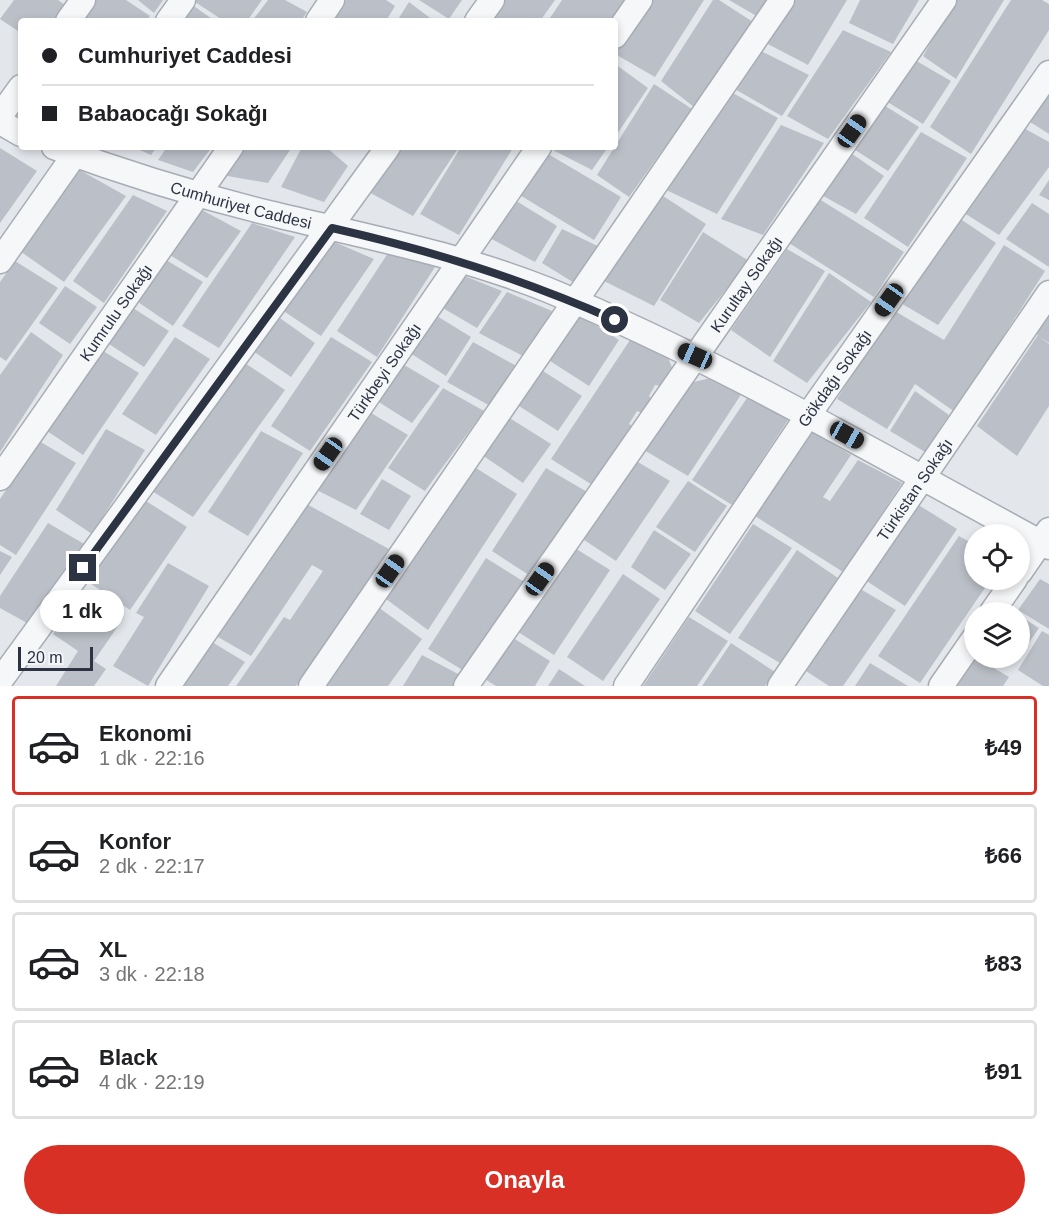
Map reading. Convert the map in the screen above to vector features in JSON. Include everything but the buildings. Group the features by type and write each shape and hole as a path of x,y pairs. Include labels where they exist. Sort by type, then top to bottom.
{"street":[{"path":"70,18 83,0"},
{"path":"170,18 183,0"},
{"path":"320,18 332,0"},
{"path":"479,18 492,0"},
{"path":"618,32 640,0"},
{"path":"310,686 782,0"},
{"name":"Kurultay Sokağı","path":"466,686 944,0"},
{"name":"Gökdağı Sokağı","path":"626,686 809,414 1049,73"},
{"path":"0,116 18,91"},
{"path":"0,122 18,132"},
{"path":"0,261 70,150"},
{"name":"Cumhuriyet Caddesi","path":"70,150 103,167 332,228 419,248 547,290 695,356 809,414 922,478 1046,540"},
{"name":"Kumrulu Sokağı","path":"0,478 229,150"},
{"path":"0,681 332,228 386,150"},
{"name":"Türkbeyi Sokağı","path":"168,686 537,150"},
{"name":"Türkistan Sokağı","path":"780,686 1049,293"},
{"path":"1030,560 1046,540"},
{"path":"941,686 964,653"}],"route":[{"path":"83,568 332,228 419,248 462,261 547,290 615,320"}]}
